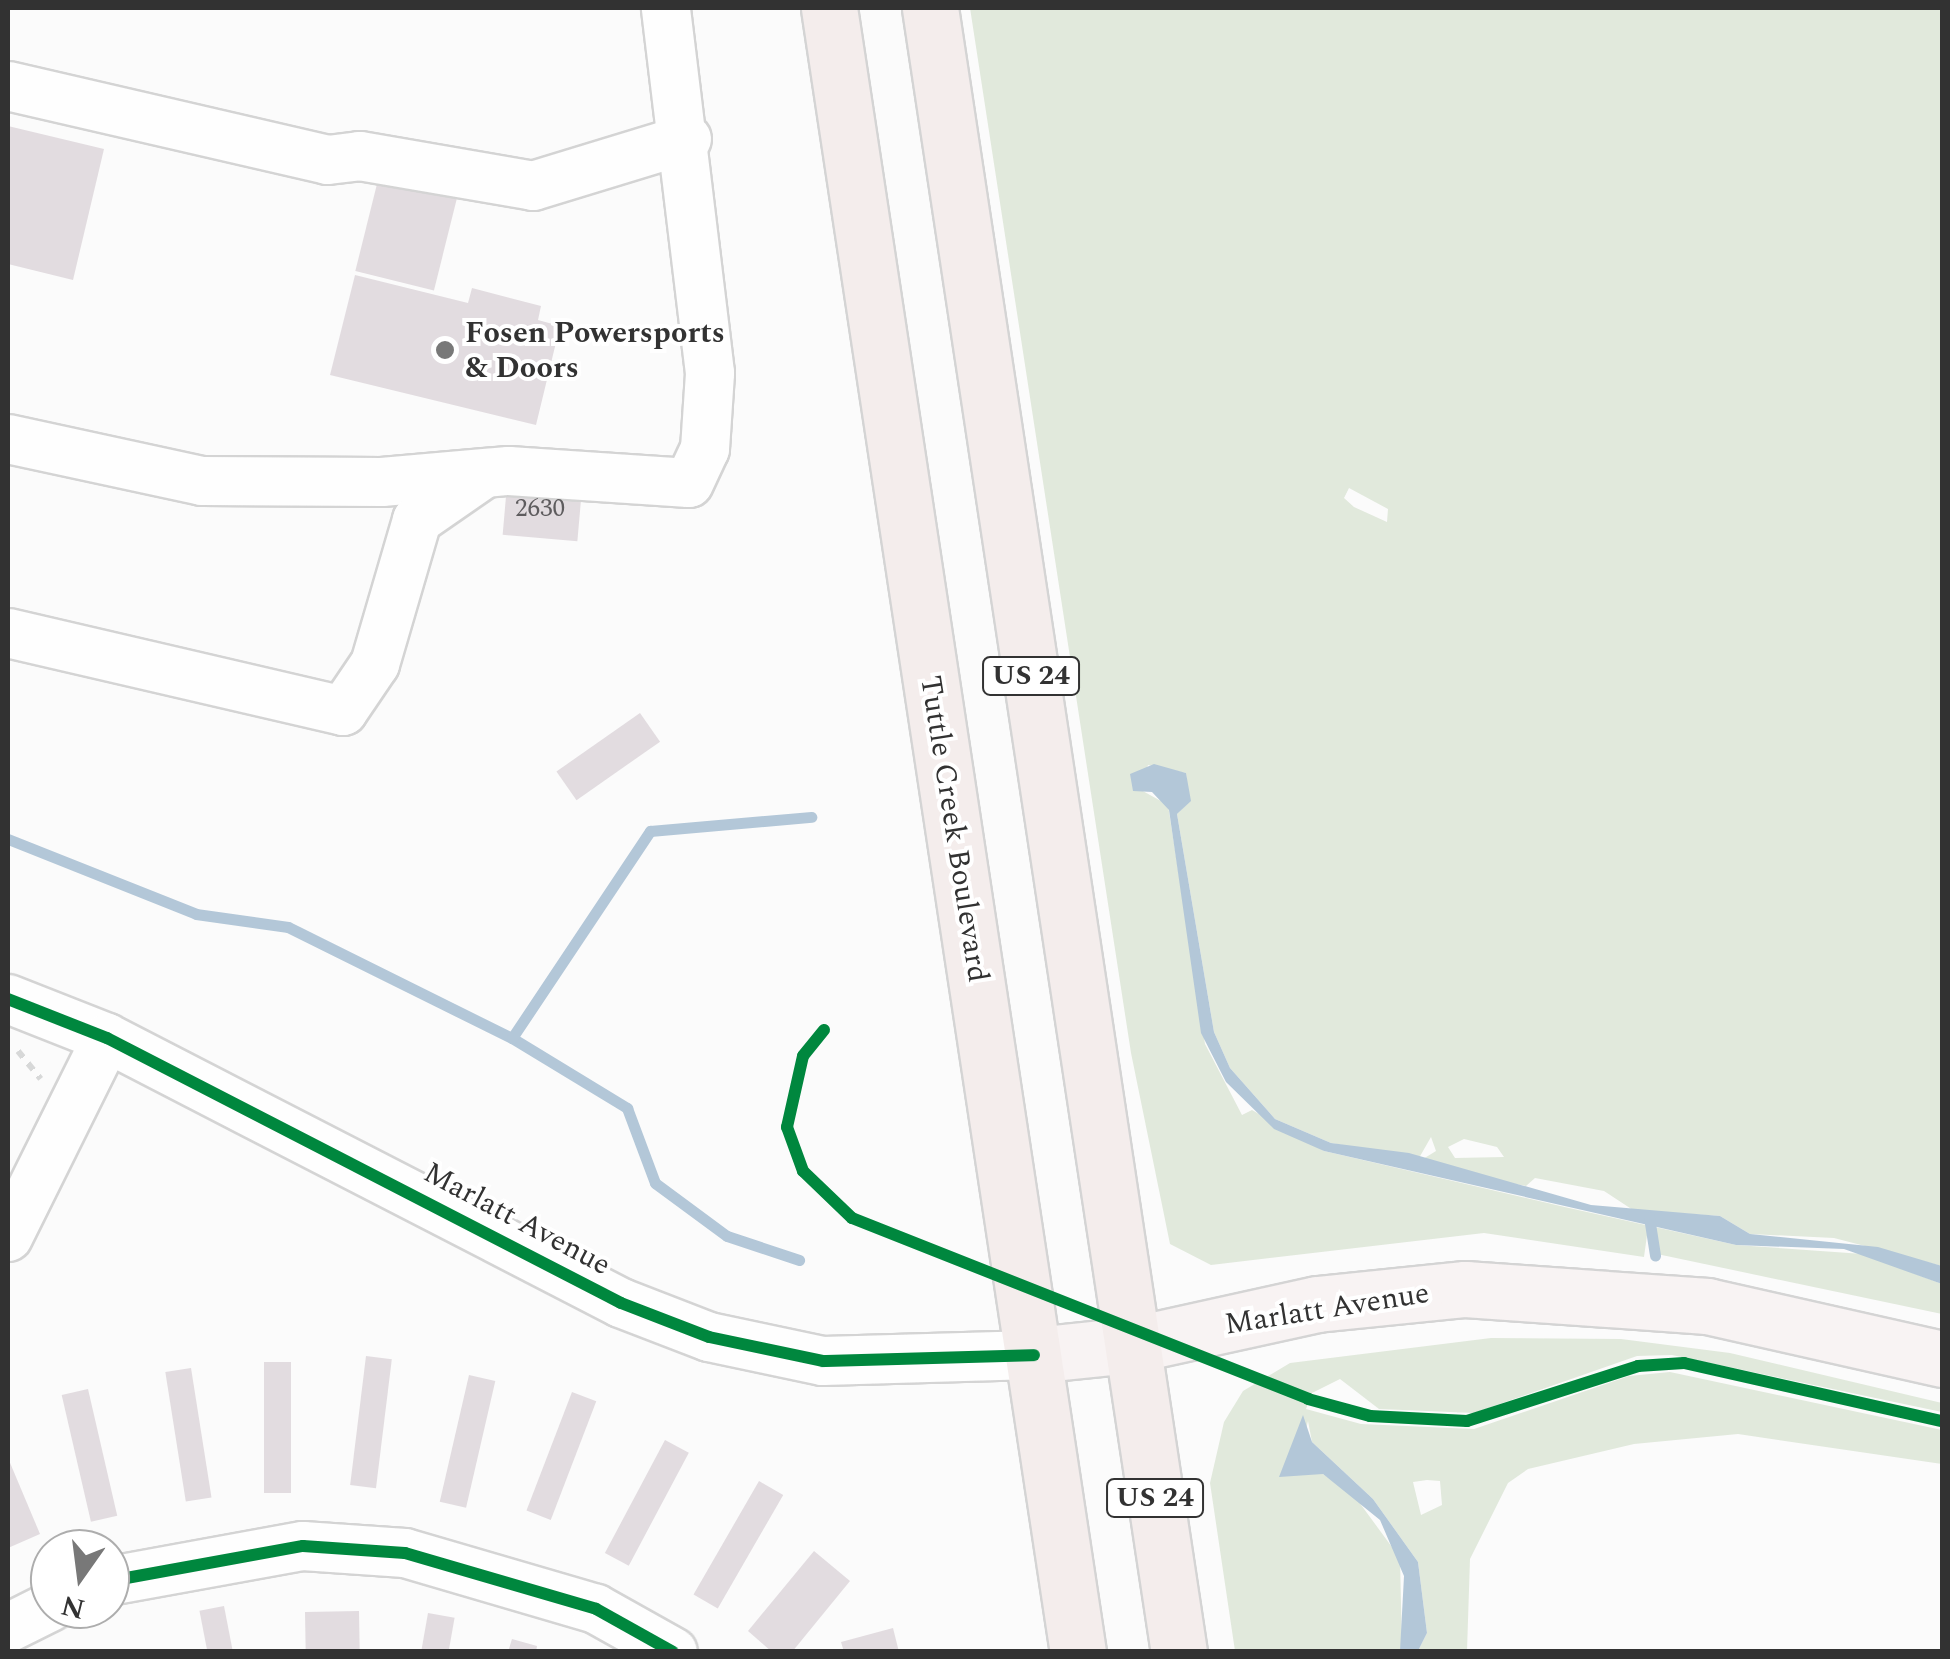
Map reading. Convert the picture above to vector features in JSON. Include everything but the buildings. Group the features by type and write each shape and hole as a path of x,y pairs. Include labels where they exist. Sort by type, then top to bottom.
{"highway":[{"name":"Tuttle Creek Boulevard","path":"830,8 1078,1652"},
{"name":"US 24","path":"930,8 1178,1652"}],"main road":[{"name":"Marlatt Avenue","path":"1034,1355 1131,1345 1317,1304 1465,1289 1707,1306 1942,1359"}],"street":[{"path":"8,438 202,481 484,474 689,483 705,449 710,373 686,139 666,8"},
{"path":"8,86 328,160 360,156 533,186 686,139"},
{"path":"8,633 343,711 374,664 417,520 484,474"},
{"name":"Marlatt Avenue","path":"8,999 107,1038 621,1302 709,1337 823,1361 1034,1355"},
{"path":"8,1238 107,1038"},
{"path":"130,1576 303,1546 404,1554 596,1609 673,1652"}],"shaded area":[{"path":"970,8 1942,8 1942,1266 1834,1238 1750,1234 1720,1216 1633,1210 1604,1191 1535,1178 1526,1186 1459,1173 1423,1159 1436,1151 1431,1137 1419,1158 1331,1143 1275,1119 1230,1068 1214,1032 1177,814 1188,803 1186,773 1148,765 1141,790 1168,805 1205,1044 1242,1115 1252,1110 1324,1151 1569,1208 1736,1245 1863,1254 1942,1284 1942,1314 1657,1254 1648,1228 1644,1257 1484,1233 1211,1265 1170,1244 1131,1053","holes":["1349,488 1388,509 1387,522 1354,507 1344,498","1464,1139 1497,1147 1504,1157 1455,1158 1448,1147"]},
{"path":"1491,1338 1621,1339 1730,1353 1942,1403 1942,1412 1672,1355 1637,1356 1474,1413 1379,1409 1340,1379 1312,1393 1306,1409 1361,1424 1474,1429 1629,1376 1670,1372 1942,1430 1942,1464 1738,1434 1634,1444 1528,1469 1508,1483 1470,1559 1467,1651 1418,1651 1427,1633 1418,1562 1373,1499 1312,1442 1308,1421 1296,1472 1323,1474 1356,1498 1400,1558 1402,1649 1235,1651 1210,1483 1224,1422 1243,1391 1290,1363","holes":["1440,1481 1442,1505 1421,1515 1413,1482"]}],"water":[{"path":"1154,764 1186,773 1191,801 1177,814 1214,1032 1230,1068 1275,1119 1331,1143 1409,1153 1591,1205 1720,1216 1750,1234 1878,1247 1942,1266 1942,1284 1844,1249 1736,1245 1324,1151 1274,1129 1226,1082 1201,1033 1169,810 1152,792 1133,791 1130,774"},
{"path":"1303,1415 1312,1442 1373,1499 1418,1562 1427,1633 1418,1651 1400,1651 1404,1576 1380,1520 1323,1474 1279,1477"}],"waterway":[{"path":"512,1038 650,831 811,817"},
{"path":"8,839 196,914 288,927 512,1038 627,1108 655,1183 727,1236 799,1260"},
{"path":"1649,1217 1655,1256"}],"cycle path":[{"path":"8,999 107,1038 621,1303 709,1337 823,1361 1034,1355"},
{"path":"824,1030 803,1056 787,1127 803,1171 852,1218 1308,1399 1370,1416 1467,1421 1638,1366 1684,1363 1942,1421"},
{"path":"130,1577 303,1546 405,1553 596,1609 673,1652"}],"place":[{"name":"Fosen Powersports & Doors","path":"445,350"}]}
